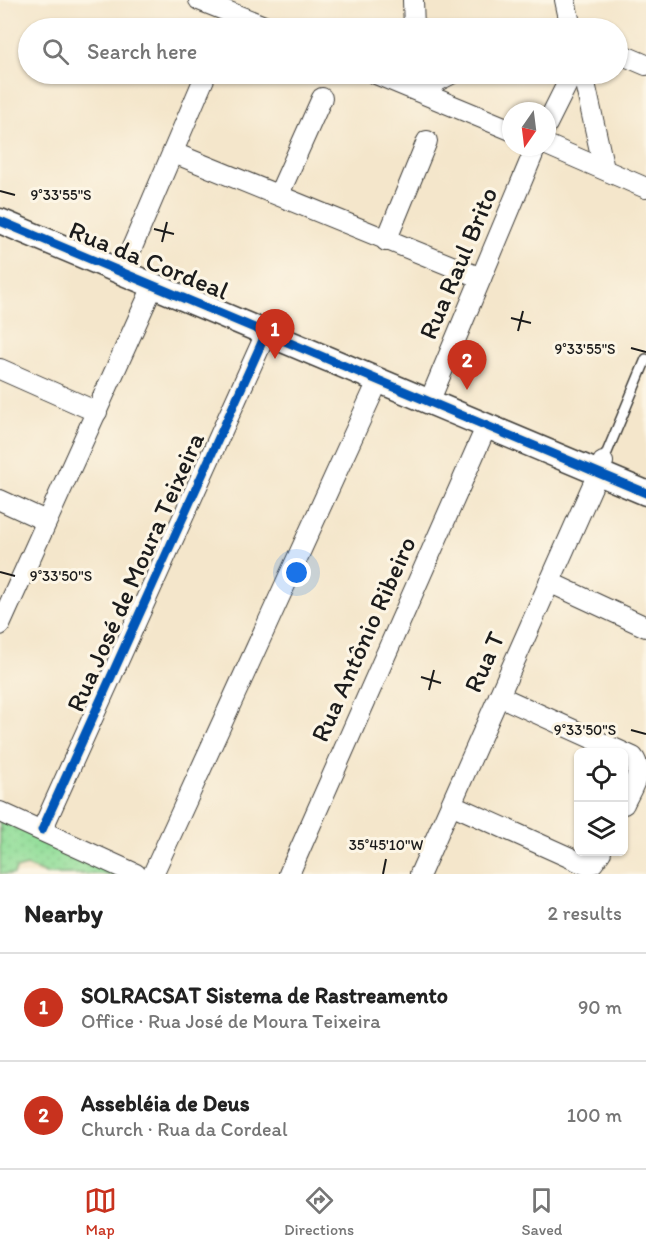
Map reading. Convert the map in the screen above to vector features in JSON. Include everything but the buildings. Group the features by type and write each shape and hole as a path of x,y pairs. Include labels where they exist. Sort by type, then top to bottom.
{"street":[{"path":"199,0 224,4 250,18"},
{"path":"413,0 414,18"},
{"path":"565,0 570,18"},
{"path":"628,57 646,65"},
{"path":"122,271 202,84"},
{"path":"421,84 502,125"},
{"path":"556,106 567,84"},
{"path":"585,84 604,169"},
{"path":"279,194 322,98"},
{"path":"386,241 428,141"},
{"path":"556,149 646,188"},
{"path":"174,153 481,278"},
{"name":"Rua Raul Brito","path":"430,400 532,156"},
{"name":"Rua da Cordeal","path":"1,223 154,284 487,425 600,467 646,493"},
{"path":"0,625 154,284"},
{"name":"Rua José de Moura Teixeira","path":"42,830 267,331"},
{"path":"0,369 97,412"},
{"path":"153,874 379,380"},
{"name":"Rua Antônio Ribeiro","path":"289,874 487,425"},
{"name":"Rua T","path":"420,874 453,805 600,467"},
{"path":"0,500 46,521"},
{"path":"549,582 646,627"},
{"path":"499,696 633,757 638,763 638,772 625,802"},
{"path":"453,805 585,864 592,863 598,856"},
{"path":"0,812 136,874"}],"lane":[{"path":"600,467 646,359"}],"green space":[{"path":"0,817 127,874 46,874 27,866 16,869 14,874 0,874"}],"cycle path":[{"path":"0,221 646,493"},
{"path":"42,830 267,331"}],"place":[{"name":"SOLRACSAT Sistema de Rastreamento","path":"275,359"},
{"name":"Assebléia de Deus","path":"467,390"}]}
